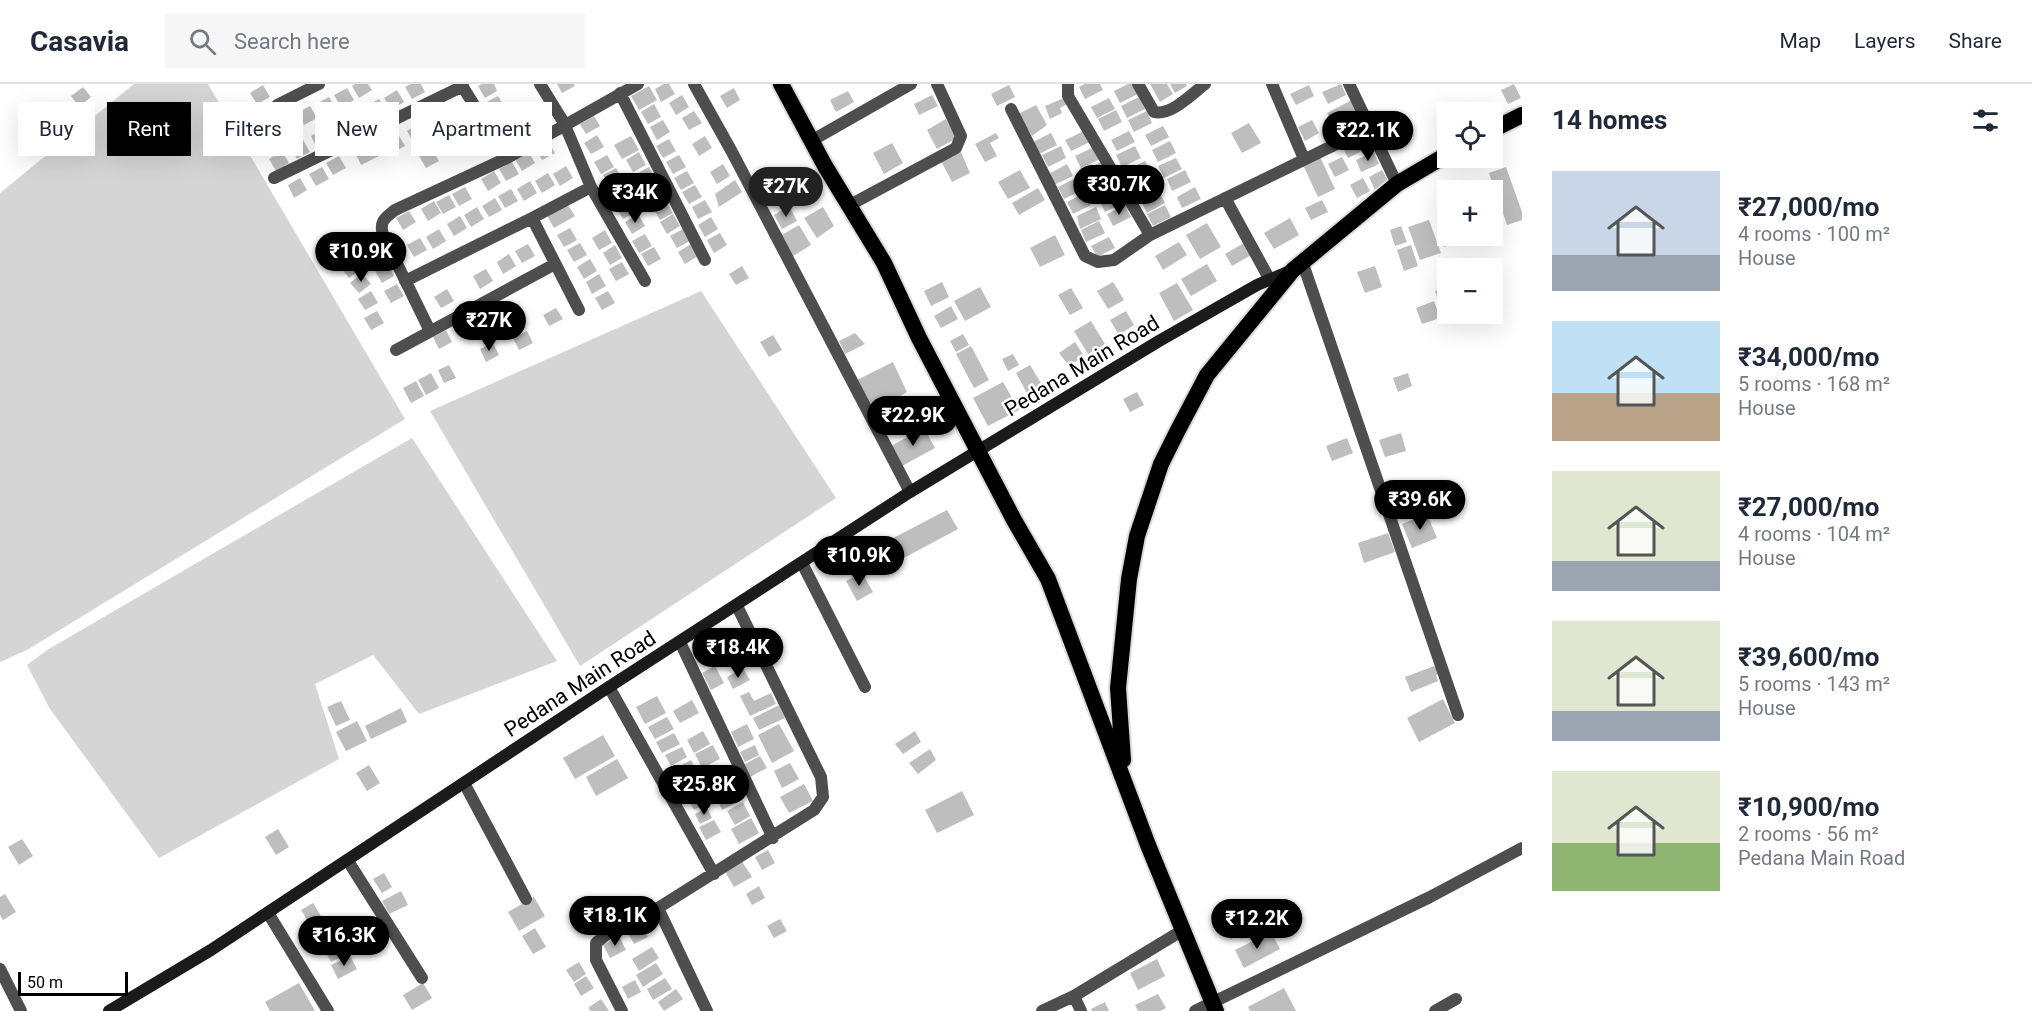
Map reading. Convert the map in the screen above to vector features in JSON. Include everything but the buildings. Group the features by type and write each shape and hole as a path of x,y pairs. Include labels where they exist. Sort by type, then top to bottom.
{"highway":[{"path":"785,86 811,141 899,291 919,338 980,449 1014,520 1048,579 1214,1007"},
{"path":"1503,124 1522,115"},
{"path":"1125,778 1118,688 1129,579 1143,517 1161,464 1207,375 1298,266 1397,184 1437,160"}],"main road":[{"name":"Pedana Main Road","path":"109,1011 268,913 609,687 910,492 1160,341 1298,266"}],"street":[{"path":"283,102 319,84"},
{"path":"540,84 564,123 591,187 645,281"},
{"path":"430,332 382,235 380,225 382,220 395,210 507,158 564,123 638,84"},
{"path":"694,84 910,492"},
{"path":"811,141 911,84"},
{"path":"849,206 956,148 961,136 937,84"},
{"path":"1068,84 1068,96 1150,235"},
{"path":"1138,84 1154,111 1160,113 1169,110 1205,84"},
{"path":"1272,84 1304,159"},
{"path":"1349,84 1397,184"},
{"path":"274,178 462,85 507,158"},
{"path":"620,93 705,260"},
{"path":"1011,109 1085,256 1098,262 1114,260 1150,235 1369,128"},
{"path":"405,281 591,187"},
{"path":"1225,198 1270,280"},
{"path":"532,218 579,310"},
{"path":"396,350 555,264"},
{"path":"1298,266 1458,716"},
{"path":"802,563 865,687"},
{"path":"622,1011 596,960 596,943 607,934 658,908 773,838 814,810 822,797 821,777 737,606"},
{"path":"680,642 773,838"},
{"path":"609,687 714,874"},
{"path":"464,783 526,899"},
{"path":"1195,1011 1214,1007 1522,848"},
{"path":"348,861 422,978"},
{"path":"658,908 707,1011"},
{"path":"268,913 328,1011"},
{"path":"1042,1011 1074,996 1183,930"},
{"path":"0,969 21,1011"},
{"path":"1074,996 1082,1011"},
{"path":"1435,1011 1456,999"}],"shaded area":[{"path":"134,84 208,84 219,102 203,102 203,156 250,156 405,419 27,650 0,662 0,193 45,156 95,156 95,116 107,106 107,156 191,156 191,102 112,102"},
{"path":"701,291 836,498 580,666 430,411"},
{"path":"412,438 557,661 419,714 373,655 315,684 339,759 159,858 50,709 27,665 47,650"}]}
